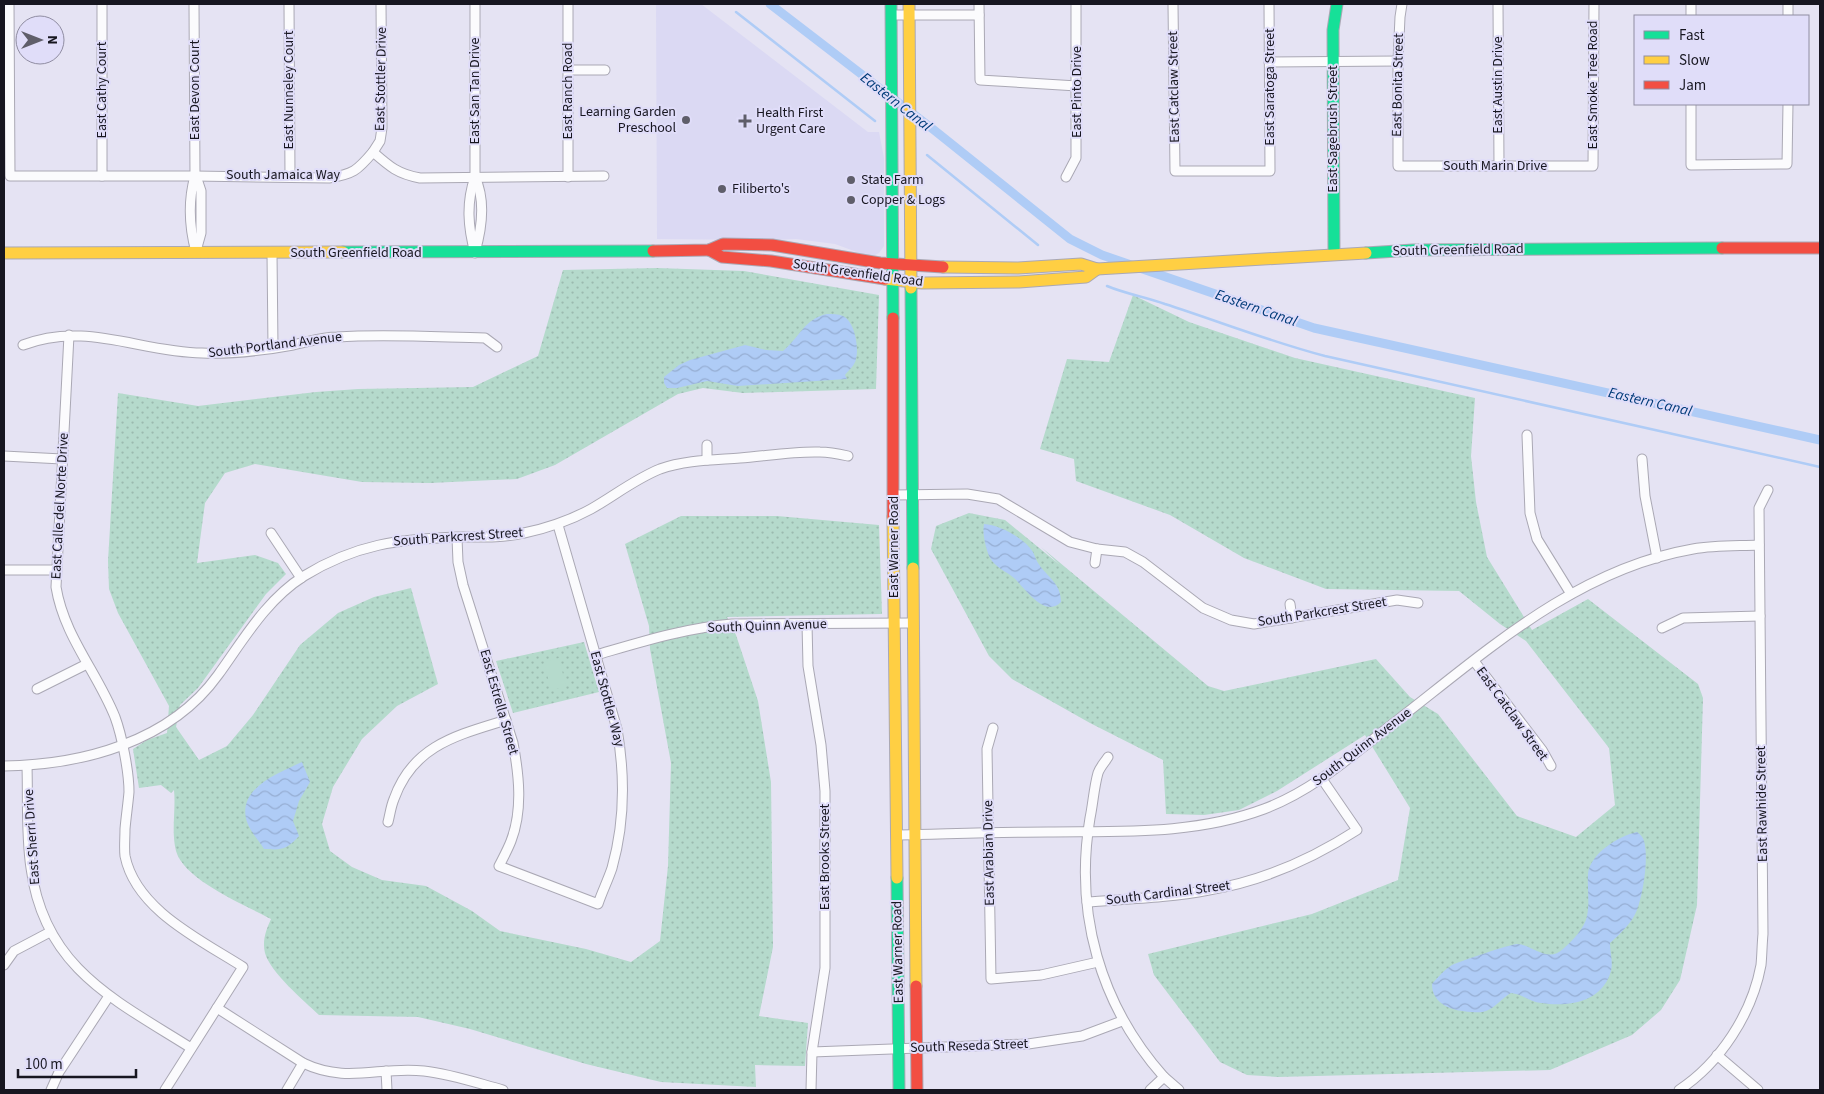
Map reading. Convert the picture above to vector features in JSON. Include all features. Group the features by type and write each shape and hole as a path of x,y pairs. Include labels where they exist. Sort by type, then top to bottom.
{"main road":[{"name":"East Sagebrush Street","path":"1334,254 1333,30 1337,4"},
{"name":"East Warner Road","path":"891,10 894,623 899,1090"},
{"name":"East Warner Road","path":"909,10 912,623 917,1090"},
{"name":"South Greenfield Road","path":"4,252 272,253 709,250 723,244 772,246 910,266 1018,268 1082,264 1097,268 1423,250 1820,248"},
{"name":"South Greenfield Road","path":"709,250 722,258 771,261 910,282 1019,282 1086,277 1097,268"}],"street":[{"name":"South Jamaica Way","path":"9,4 10,176 329,178 349,175 374,152"},
{"name":"East Cathy Court","path":"102,4 102,176"},
{"name":"East Devon Court","path":"194,4 195,176 201,191 201,233 196,252"},
{"name":"East Nunneley Court","path":"289,4 290,177"},
{"name":"East Stottler Drive","path":"374,152 380,141 382,128 382,4"},
{"name":"East San Tan Drive","path":"475,4 475,177 481,191 482,220 482,231 475,252"},
{"name":"East Ranch Road","path":"568,4 568,177"},
{"path":"979,4 980,80 1077,86"},
{"name":"East Pinto Drive","path":"1066,178 1076,158 1076,4"},
{"name":"East Catclaw Street","path":"1173,4 1175,171 1270,171"},
{"name":"East Saratoga Street","path":"1270,4 1270,171"},
{"name":"East Bonita Street","path":"1398,166 1398,61 1402,4"},
{"name":"East Austin Drive","path":"1498,4 1499,166"},
{"name":"East Smoke Tree Road","path":"1593,166 1594,4"},
{"path":"891,10 979,15"},
{"path":"1270,62 1398,61"},
{"path":"568,70 605,70"},
{"path":"1691,105 1691,165 1787,164 1788,105"},
{"path":"374,152 390,168 404,175 420,178 604,176"},
{"name":"South Marin Drive","path":"1398,166 1593,166"},
{"path":"272,253 273,347"},
{"name":"South Portland Avenue","path":"23,345 37,340 69,335 94,336 182,352 213,353 273,347 337,336 485,338 497,347"},
{"name":"East Calle del Norte Drive","path":"69,335 56,570 59,607 67,627 98,682 115,718 122,744 129,790 125,828 125,856 134,879 148,900 169,919 243,967 217,1008"},
{"path":"1527,435 1530,513 1533,526 1537,540 1571,594"},
{"path":"707,445 707,460"},
{"name":"South Parkcrest Street","path":"4,766 57,763 88,756 147,734 173,720 199,699 274,600 301,578 350,552 404,540 522,534 558,525 590,510 638,480 660,469 678,464 707,460 822,452 848,456"},
{"path":"4,456 62,459"},
{"path":"1642,459 1646,504 1657,558"},
{"name":"East Rawhide Street","path":"1679,1090 1717,1055 1732,1036 1745,1012 1755,987 1760,965 1763,934 1759,508 1768,490"},
{"name":"South Parkcrest Street","path":"894,495 967,494 998,499 1070,542 1098,549 1124,552 1143,562 1203,608 1231,620 1254,624 1397,600 1418,603"},
{"name":"East Stottler Way","path":"499,866 598,904 612,869 620,832 623,762 617,729 558,525"},
{"path":"271,533 301,578"},
{"name":"East Estrella Street","path":"456,538 458,562 463,585 506,720 518,770 519,794 517,817 512,840 499,866"},
{"name":"South Quinn Avenue","path":"897,834 1154,831 1204,826 1265,809 1322,779 1534,616 1604,576 1657,558 1709,547 1759,545"},
{"path":"1095,563 1098,549"},
{"path":"4,570 56,570"},
{"path":"1290,604 1292,618"},
{"path":"1662,628 1684,618 1760,616"},
{"name":"South Quinn Avenue","path":"596,655 673,633 732,624 912,623"},
{"name":"East Brooks Street","path":"807,624 808,666 821,745 825,801 825,968 812,1052 811,1090"},
{"name":"East Catclaw Street","path":"1474,662 1542,750 1551,766"},
{"path":"37,689 87,664"},
{"path":"388,822 394,799 405,778 421,756 440,743 466,732 506,720"},
{"name":"East Arabian Drive","path":"993,728 987,749 991,979 1041,975 1098,962"},
{"path":"1108,757 1099,772 1088,832 1085,876 1086,902 1098,962 1122,1020 1149,1060 1179,1090"},
{"name":"East Sherri Drive","path":"28,766 31,868 39,905 50,932 65,955 84,976 110,996 191,1048"},
{"name":"South Cardinal Street","path":"1086,902 1182,894 1232,886 1270,874 1312,857 1357,830 1322,779"},
{"path":"4,965 14,951 50,932"},
{"path":"51,1090 59,1072 110,996"},
{"path":"166,1090 217,1008 317,1070 333,1074 424,1071 503,1090"},
{"name":"South Reseda Street","path":"812,1052 1046,1042 1082,1036 1122,1020"},
{"path":"1717,1055 1758,1090"},
{"path":"287,1090 303,1063"},
{"path":"386,1071 387,1090"},
{"path":"1150,1090 1164,1077"}],"shaded area":[{"path":"656,4 701,4 868,132 879,132 884,158 884,246 879,253 865,255 835,244 796,239 657,239"}],"green space":[{"path":"657,268 744,271 879,295 876,389 743,393 703,388 678,394 555,465 517,479 430,483 362,482 255,464 225,473 205,503 197,563 255,555 278,563 286,574 266,594 198,688 180,705 176,727 199,760 227,746 253,715 300,645 338,613 374,597 411,588 438,684 397,706 362,739 333,787 322,824 330,851 352,867 382,880 426,886 472,911 500,931 586,949 631,962 660,941 668,866 671,763 650,649 649,626 625,544 681,516 777,516 879,525 882,614 727,617 736,635 758,701 771,782 773,947 759,1016 808,1023 805,1066 755,1065 756,1087 661,1082 586,1064 470,1029 418,1017 319,1015 288,986 268,961 264,949 264,940 271,919 217,891 203,882 181,862 175,843 174,790 171,793 161,785 139,788 133,749 147,740 167,733 169,706 118,613 109,589 108,561 118,393 198,406 358,389 473,387 538,356 563,270"},
{"path":"1133,295 1189,322 1295,358 1475,398 1471,456 1476,502 1487,557 1532,630 1588,599 1698,684 1703,698 1697,905 1680,980 1661,1010 1632,1035 1550,1070 1278,1077 1247,1075 1220,1062 1154,975 1148,954 1312,914 1398,880 1410,808 1365,735 1277,791 1239,810 1204,815 1166,814 1163,760 1090,723 1012,679 989,656 931,549 936,526 969,513 1005,520 1060,565 1041,547 1208,686 1224,691 1376,659 1410,697 1438,714 1517,816 1576,837 1615,805 1609,748 1526,641 1500,624 1459,591 1326,589 1244,558 1170,515 1076,481 1074,459 1040,449 1067,359 1109,362"},
{"path":"584,642 599,692 513,713 496,661"},
{"path":"559,658 566,687 551,690 544,662"}],"water":[{"path":"827,314 841,315 847,319 855,335 856,359 845,375 847,379 738,386 707,381 677,388 667,388 664,383 664,377 679,365 690,360 745,345 766,350 783,351 807,324 819,316"},
{"path":"984,524 1011,533 1029,547 1038,563 1059,590 1061,602 1055,606 1048,607 1035,600 1014,578 995,564 990,558 986,546"},
{"path":"302,762 310,782 299,801 293,821 299,836 284,848 264,849 247,822 245,810 248,800 262,783"},
{"path":"1637,832 1643,838 1646,857 1641,895 1637,910 1632,919 1610,943 1611,970 1605,984 1599,991 1581,1001 1561,1004 1537,1002 1511,993 1492,1008 1480,1012 1451,1008 1440,1002 1433,991 1432,984 1446,969 1456,963 1517,944 1551,955 1563,949 1578,934 1586,921 1588,874 1594,859 1606,847 1622,837"}],"waterway":[{"name":"Eastern Canal","path":"770,4 934,130 1070,239 1102,255 1314,328 1820,440"},
{"path":"736,12 875,121"},
{"path":"927,155 1038,245"},
{"path":"1107,286 1325,356 1820,467"}],"traffic: fast":[{"path":"891,4 893,318"},
{"path":"1334,254 1333,30 1337,4"},
{"path":"1366,253 1413,250 1722,248"},
{"path":"343,252 653,251"},
{"path":"911,288 913,568"},
{"path":"897,878 899,1090"}],"traffic: slow":[{"path":"909,4 911,288"},
{"path":"4,253 343,252"},
{"path":"943,267 1018,268 1081,264 1097,269 1366,253"},
{"path":"885,279 922,283 1019,282 1086,277 1097,269"},
{"path":"893,517 897,878"},
{"path":"913,568 916,986"}],"traffic: jam":[{"path":"653,251 709,250 723,244 772,245 880,263 943,267"},
{"path":"1722,248 1820,248"},
{"path":"709,250 722,257 771,261 885,279"},
{"path":"893,318 893,517"},
{"path":"916,986 917,1090"}],"place":[{"name":"Learning Garden Preschool","path":"686,120"},
{"name":"Health First Urgent Care","path":"745,121"},
{"name":"State Farm","path":"851,180"},
{"name":"Filiberto's","path":"722,189"},
{"name":"Copper & Logs","path":"851,200"}]}
